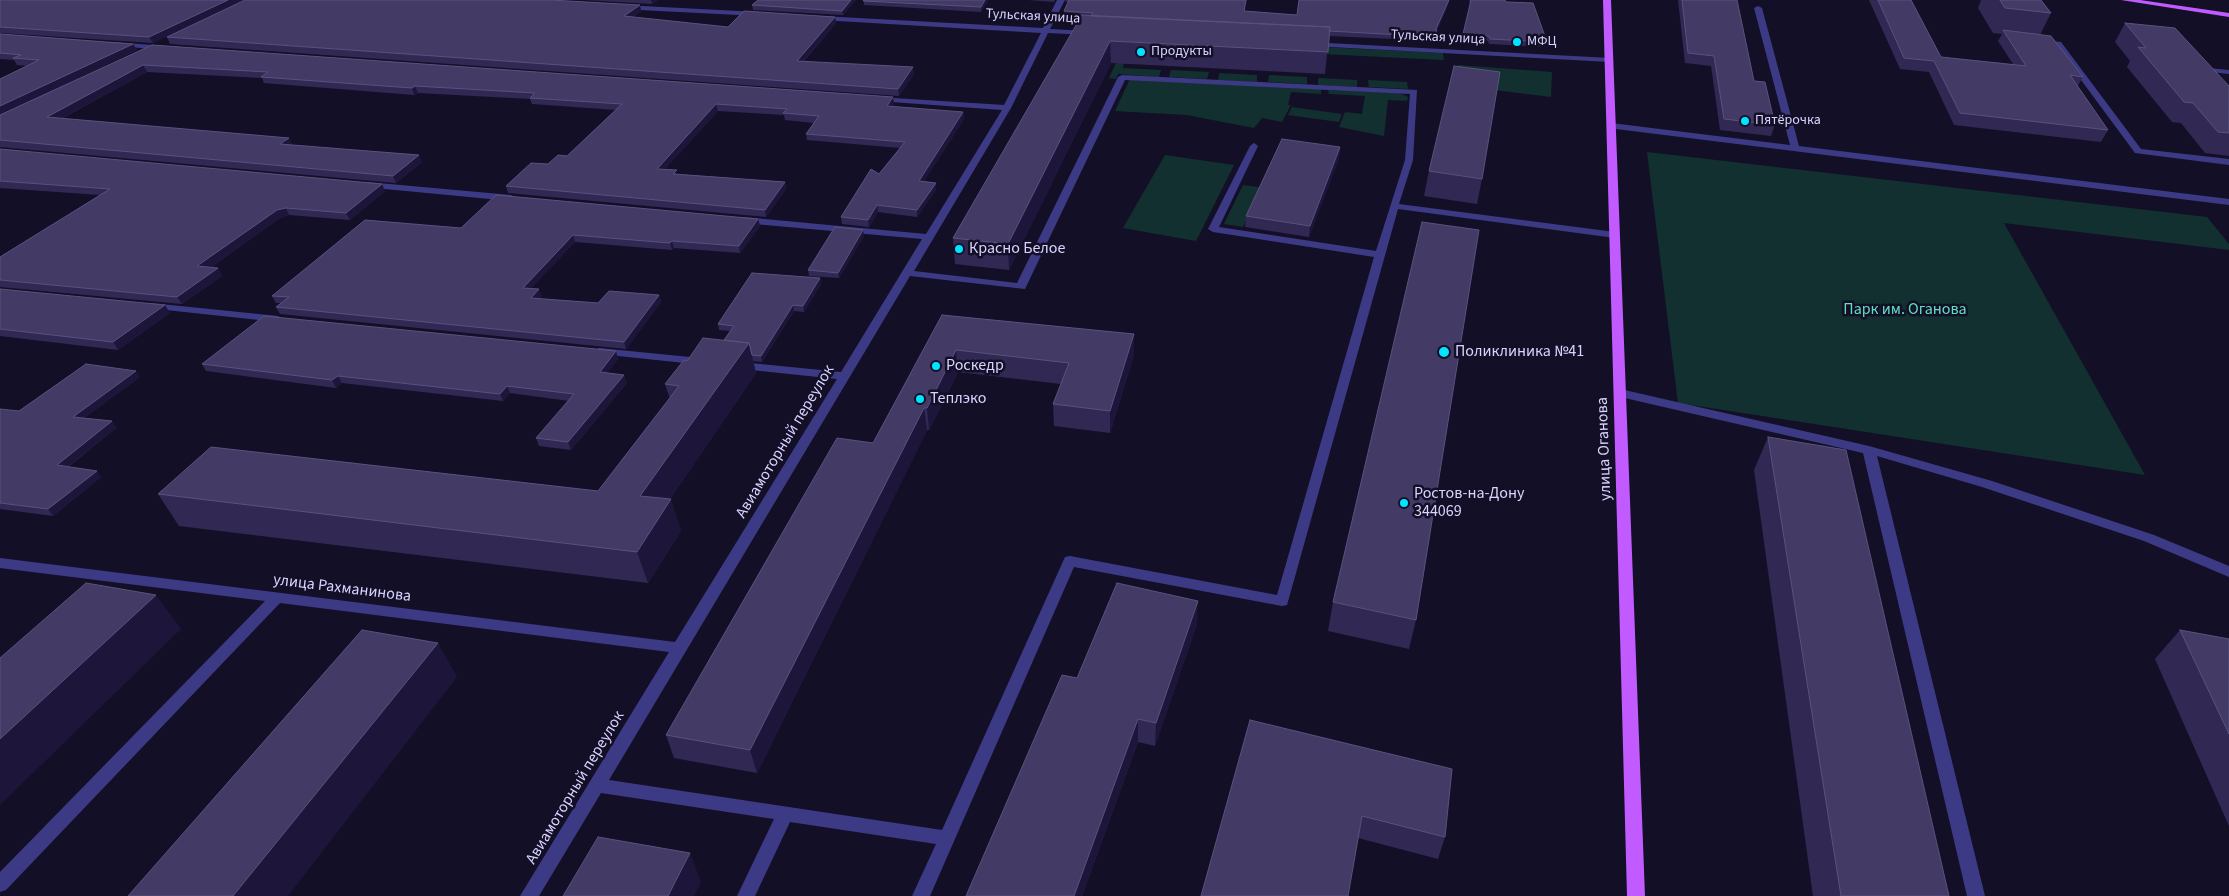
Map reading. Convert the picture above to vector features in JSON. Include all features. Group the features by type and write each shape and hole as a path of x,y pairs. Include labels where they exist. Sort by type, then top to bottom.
{"main road":[{"name":"улица Оганова","path":"1607,0 1636,896"},
{"path":"2125,0 2229,15"},
{"path":"2166,0 2229,9"}],"street":[{"name":"Авиамоторный переулок","path":"529,896 1008,108 1062,0"},
{"path":"618,6 764,15"},
{"path":"1758,8 1795,149"},
{"name":"Тульская улица","path":"812,18 1096,33"},
{"path":"135,55 170,39"},
{"path":"2032,41 2058,44 2138,151 2229,162"},
{"path":"105,43 173,48"},
{"name":"Тульская улица","path":"1301,43 1610,60"},
{"path":"2212,81 2201,69 2229,72"},
{"path":"908,273 1022,287 1122,77 1414,92 1409,160 1394,206 1282,601 1070,560 921,896"},
{"path":"868,98 1008,108"},
{"path":"1611,126 2229,202"},
{"path":"1254,146 1213,229 1380,255"},
{"path":"2217,160 2229,174"},
{"path":"356,184 524,200"},
{"path":"1394,206 1615,235"},
{"path":"732,219 929,237"},
{"path":"139,305 288,320"},
{"path":"587,350 845,376"},
{"path":"1620,393 1869,450 1987,484 2149,538 2229,572"},
{"path":"1869,450 1976,896"},
{"name":"улица Рахманинова","path":"0,563 680,648"},
{"path":"80,589 95,576"},
{"path":"0,884 276,599"},
{"path":"596,785 947,838"},
{"path":"746,896 785,814"}],"green space":[{"path":"1138,38 1443,53 1444,60 1136,45"},
{"path":"1120,54 1125,57 1123,68 1161,70 1159,77 1118,74 1116,79 1109,78"},
{"path":"1458,65 1552,72 1551,97 1462,86"},
{"path":"1171,70 1209,72 1207,79 1169,77"},
{"path":"1219,73 1257,75 1257,82 1218,80"},
{"path":"1269,75 1307,77 1307,84 1268,82"},
{"path":"1318,78 1357,80 1357,87 1318,85"},
{"path":"1130,79 1321,89 1321,94 1291,92 1288,105 1291,105 1282,122 1262,118 1254,128 1187,115 1115,111"},
{"path":"1368,80 1407,82 1408,89 1369,87"},
{"path":"1328,90 1399,93 1408,97 1407,101 1388,100 1384,136 1339,127 1345,112 1362,114 1365,96 1329,94"},
{"path":"1292,107 1342,114 1339,122 1288,115"},
{"name":"Парк им. Оганова","path":"1647,152 2207,217 2229,244 2229,250 2004,223 2145,475 1678,403"},
{"path":"1165,155 1234,165 1196,241 1123,228"},
{"path":"1243,185 1279,190 1253,206 1243,227 1224,224"}],"building":[{"path":"0,0 228,0 149,37 0,27"},
{"path":"245,0 550,0 640,5 624,16 728,27 744,11 835,17 797,61 913,67 898,89 167,37"},
{"path":"758,0 851,0 842,11 752,5"},
{"path":"864,0 985,0 981,7"},
{"path":"1069,0 1246,0 1244,11 1297,15 1299,0 1449,0 1436,29 1438,37 1329,31 1330,27 1091,16 1093,13 1064,11"},
{"path":"1471,0 1505,0 1506,2 1533,3 1547,42 1490,39 1489,36 1463,34"},
{"path":"1682,0 1737,0 1754,81 1765,82 1775,125 1724,119 1714,56 1688,53"},
{"path":"1878,0 1911,0 1941,57 2026,66 2003,30 2051,36 2083,77 2070,75 2108,130 1960,113 1934,61 1904,58"},
{"path":"2000,0 2041,0 2051,13 2005,8"},
{"path":"1082,15 1330,27 1328,52 1110,41 1008,244 953,238"},
{"path":"2125,23 2175,28 2229,86 2229,133 2218,132 2193,103 2184,102 2138,47 2146,48"},
{"path":"0,34 133,44 0,106 0,79 39,60 13,58 21,55 0,53"},
{"path":"152,45 893,97 887,106 963,112 919,181 936,183 917,210 877,205 868,220 841,217 871,169 879,174 905,142 806,134 819,116 783,113 787,109 716,104 657,169 677,170 673,174 785,182 765,210 506,186 531,163 548,164 558,155 567,156 622,104 530,98 535,93 415,86 412,88 261,77 268,72 143,65 47,117 289,138 280,144 419,155 393,176 0,140 0,115"},
{"path":"1454,66 1500,72 1482,179 1429,171"},
{"path":"1282,139 1340,147 1310,226 1246,216"},
{"path":"0,149 382,184 346,213 286,208 277,210 197,266 218,268 177,297 0,280 0,257 110,189 0,181"},
{"path":"496,195 758,219 739,246 672,241 670,243 573,235 523,288 539,289 531,298 598,303 609,291 659,295 624,342 276,307 289,297 272,296 365,220 461,228"},
{"path":"1422,222 1479,230 1416,620 1333,602"},
{"path":"835,227 863,230 838,273 808,270"},
{"path":"752,273 820,278 803,306 793,305 761,356 752,355 749,343 724,340 734,326 718,324"},
{"path":"0,289 165,305 113,342 0,329"},
{"path":"942,315 1134,334 1110,411 1053,404 1069,363 956,350 927,408 924,408 750,750 666,735 837,438 873,443"},
{"path":"264,316 616,351 600,372 624,375 568,442 536,438 574,394 507,386 500,394 338,376 332,380 202,364"},
{"path":"703,338 749,343 640,496 671,499 637,552 158,494 211,447 598,491 679,386 665,384 684,360 687,361"},
{"path":"86,364 136,371 73,417 112,421 57,465 97,471 48,509 0,503 0,409 19,411"},
{"path":"1768,437 1846,450 1949,896 1841,896"},
{"path":"86,583 156,595 0,739 0,658"},
{"path":"1117,583 1198,601 1156,723 1138,719 1074,896 966,896 1062,675 1077,678"},
{"path":"362,630 438,643 233,896 128,896"},
{"path":"2180,630 2229,639 2229,734"},
{"path":"1250,720 1452,769 1445,837 1362,816 1348,896 1201,896"},
{"path":"598,837 690,853 668,896 563,896"}],"place":[{"name":"МФЦ","path":"1517,42"},
{"name":"Продукты","path":"1141,52"},
{"name":"Пятёрочка","path":"1745,121"},
{"name":"Красно Белое","path":"959,249"},
{"name":"Поликлиника №41","path":"1444,352"},
{"name":"Роскедр","path":"936,366"},
{"name":"Теплэко","path":"920,399"},
{"name":"Ростов-на-Дону 344069","path":"1404,503"}]}
